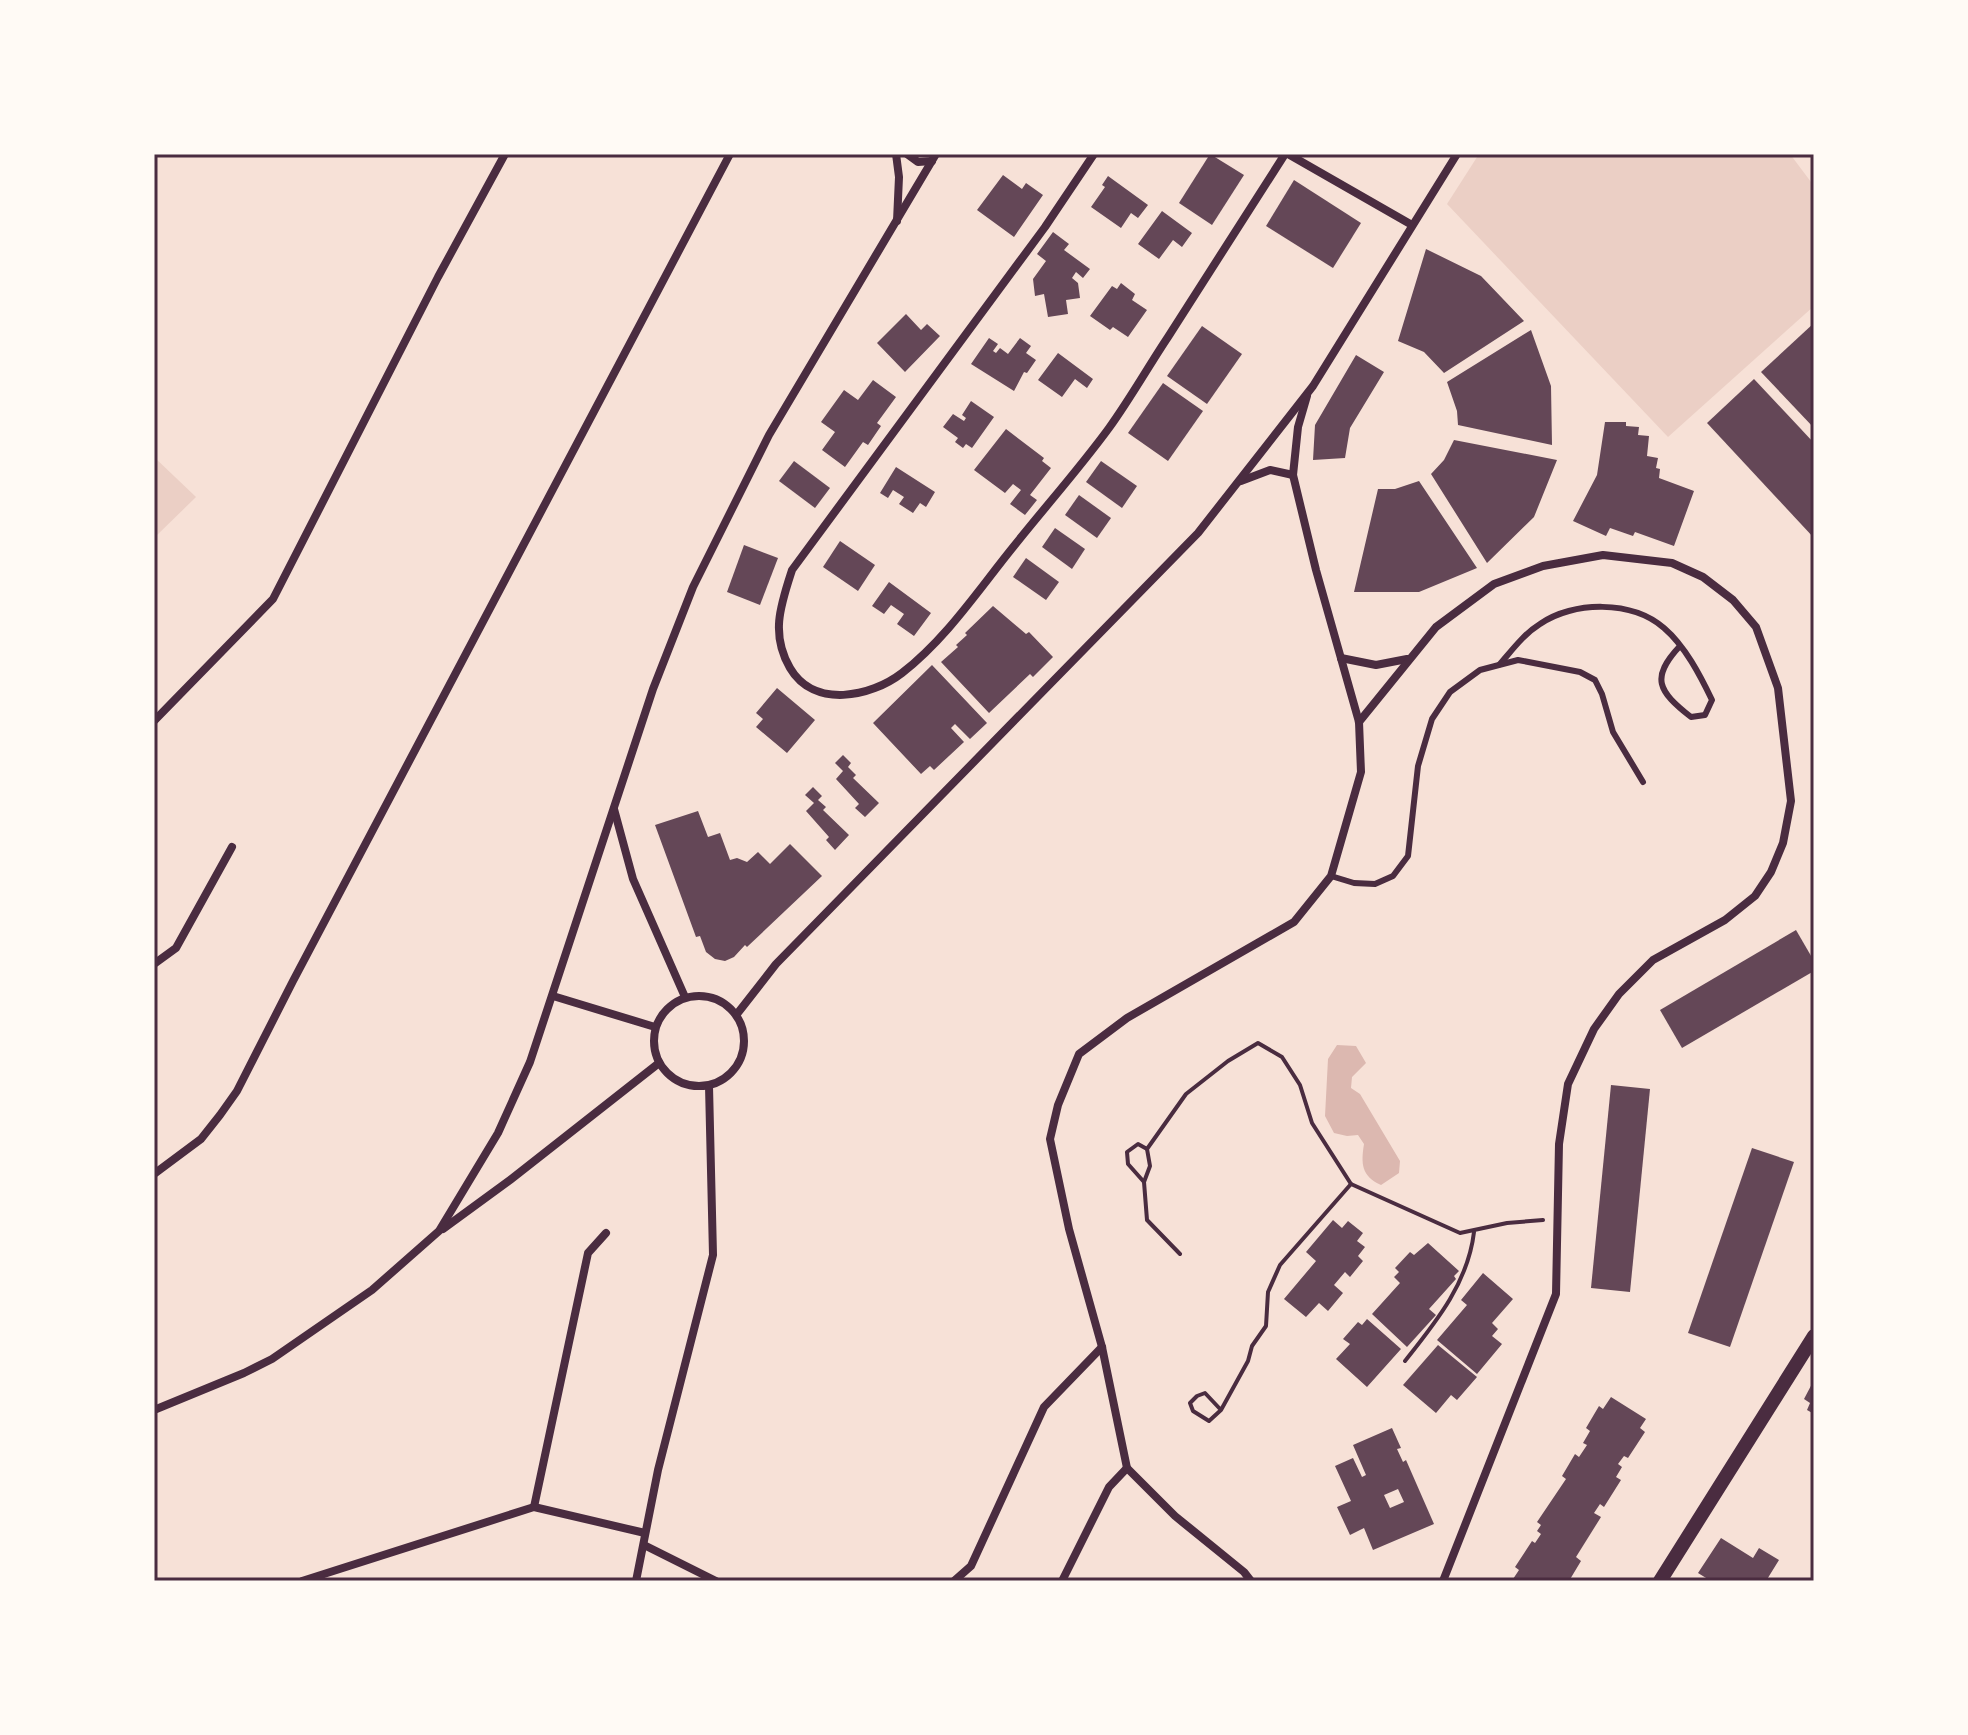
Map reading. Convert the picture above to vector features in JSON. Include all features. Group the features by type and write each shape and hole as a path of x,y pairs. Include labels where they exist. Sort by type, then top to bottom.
{"street":[{"path":"154,721 273,599 438,277 505,154"},
{"path":"154,1174 201,1139 237,1091 730,154"},
{"path":"896,154 899,177 897,223"},
{"path":"907,154 918,162 934,158"},
{"path":"1094,154 1045,227 792,570 780,608 777,633 792,672 807,685 825,694 841,695 876,688 901,673 943,634 1109,428 1287,154 1412,225"},
{"path":"737,1014 776,964 1198,533 1307,396 1457,154"},
{"path":"439,1231 498,1133 530,1062 653,689 693,587 769,435 934,158"},
{"path":"1251,1581 1175,1516 1127,1468 1102,1347 1069,1229 1050,1139 1058,1105 1079,1054 1127,1018 1294,922 1331,876 1361,772 1359,722 1293,475 1298,427 1307,396"},
{"path":"1240,481 1270,470 1293,475"},
{"path":"1359,722 1436,627 1494,584 1543,566 1603,555 1672,563 1703,577 1733,600 1756,627 1778,688 1791,801 1783,843 1771,872 1755,896 1725,920 1653,960 1619,994 1594,1029 1568,1084 1559,1144 1556,1294 1443,1581"},
{"path":"1341,658 1376,665 1408,659"},
{"path":"613,809 633,879 685,997"},
{"path":"154,964 176,948 232,847"},
{"path":"699,995 714,997 737,1014 744,1031 744,1049 738,1066 725,1079 709,1086 689,1086 672,1078 659,1063 653,1045 655,1027 672,1003 699,995"},
{"path":"553,996 655,1027"},
{"path":"154,1410 272,1359 372,1290 439,1231 510,1180 659,1063"},
{"path":"636,1581 658,1470 713,1255 709,1086"},
{"path":"534,1507 588,1253 606,1233"},
{"path":"1660,1581 1814,1336"},
{"path":"954,1581 971,1566 1044,1407 1102,1347"},
{"path":"1062,1581 1109,1487 1127,1468"},
{"path":"302,1581 534,1507 645,1533"},
{"path":"644,1545 716,1581"}],"lane":[{"path":"1500,664 1523,637 1542,622 1576,609 1605,607 1636,614 1662,626 1680,646 1712,700 1705,715 1691,717 1663,691 1659,676 1664,663 1680,646"},
{"path":"1331,876 1354,883 1375,884 1393,876 1408,856 1418,766 1432,719 1450,692 1480,670 1518,660 1580,672 1595,680 1613,732 1643,782"}],"path":[{"path":"1180,1254 1147,1220 1144,1182 1150,1166 1147,1149 1186,1094 1228,1061 1258,1043 1282,1057 1294,1075 1312,1123 1351,1184 1460,1233 1507,1223 1558,1220"},
{"path":"1144,1182 1128,1164 1127,1152 1138,1144 1147,1149"},
{"path":"1221,1410 1205,1393 1190,1403 1193,1411 1209,1421 1221,1410 1248,1361 1252,1346 1266,1326 1268,1292 1280,1265 1351,1184"},
{"path":"1405,1361 1440,1317 1465,1273 1474,1232"}],"shaded area":[{"path":"1479,154 1790,154 1814,186 1814,306 1668,437 1447,204"},
{"path":"154,457 196,497 154,538"},
{"path":"1337,1045 1356,1046 1366,1063 1352,1077 1351,1088 1360,1094 1400,1161 1399,1173 1381,1185 1366,1173 1364,1144 1358,1135 1334,1133 1325,1116 1328,1059"}],"building":[{"path":"1210,154 1244,175 1212,225 1179,203"},
{"path":"1003,175 1022,189 1026,183 1043,195 1014,237 977,210"},
{"path":"1108,176 1148,205 1138,218 1131,213 1121,228 1091,207 1105,187 1102,185"},
{"path":"1294,180 1361,223 1333,268 1266,226"},
{"path":"1162,211 1192,233 1182,247 1173,240 1159,259 1138,244"},
{"path":"1053,232 1069,244 1064,250 1090,269 1083,278 1076,272 1072,278 1078,283 1080,298 1066,300 1068,314 1048,317 1044,294 1035,296 1033,279 1046,261 1037,254"},
{"path":"1426,249 1481,276 1524,321 1444,373 1424,352 1398,341"},
{"path":"1121,283 1135,294 1132,300 1147,310 1128,337 1113,327 1110,330 1090,316 1112,286 1117,289"},
{"path":"906,314 921,330 927,324 940,336 905,372 877,343"},
{"path":"1814,323 1814,428 1761,372"},
{"path":"1202,326 1242,354 1207,404 1167,376"},
{"path":"1531,330 1551,386 1552,445 1458,425 1457,411 1447,382"},
{"path":"989,338 998,344 993,351 996,353 1000,348 1008,354 1020,338 1031,346 1026,353 1036,360 1027,373 1024,372 1014,391 971,364"},
{"path":"1058,353 1093,379 1087,388 1075,379 1062,397 1038,380"},
{"path":"1356,355 1384,372 1350,428 1345,458 1313,460 1315,425"},
{"path":"1754,379 1814,443 1814,538 1707,423"},
{"path":"873,380 896,397 877,423 881,426 868,445 863,442 845,467 822,450 835,432 821,422 844,390 858,400"},
{"path":"1163,383 1203,411 1168,461 1128,433"},
{"path":"971,401 994,417 972,448 966,444 963,448 955,442 958,438 943,427 953,414 964,421 966,418 962,415"},
{"path":"1605,422 1626,422 1626,426 1639,427 1638,435 1649,436 1647,456 1658,458 1656,468 1660,469 1659,478 1694,491 1674,546 1635,532 1633,536 1610,528 1606,536 1573,521 1597,475"},
{"path":"1006,429 1044,458 1042,461 1051,468 1030,495 1037,500 1025,515 1010,504 1021,490 1013,484 1005,493 974,470"},
{"path":"1454,440 1557,460 1534,517 1487,563 1431,474 1444,460"},
{"path":"794,461 830,488 815,508 779,481"},
{"path":"1101,461 1137,486 1122,508 1086,482"},
{"path":"896,467 935,492 926,507 920,503 913,513 899,504 904,497 893,490 888,498 880,493"},
{"path":"1419,481 1477,568 1419,592 1354,592 1378,489 1395,489"},
{"path":"1079,495 1111,518 1097,538 1065,515"},
{"path":"1055,528 1085,549 1072,569 1042,547"},
{"path":"840,541 875,565 858,591 823,567"},
{"path":"744,545 778,558 760,605 727,592"},
{"path":"1026,558 1059,582 1046,600 1013,577"},
{"path":"889,582 931,613 914,636 897,624 904,614 891,605 884,614 872,606"},
{"path":"993,606 1026,634 1029,632 1053,657 989,713 941,662"},
{"path":"932,665 987,723 970,739 955,724 951,728 964,742 934,770 930,766 921,774 873,723"},
{"path":"777,688 815,720 787,753 756,727 763,719 756,713"},
{"path":"843,755 851,763 848,767 856,775 853,778 879,803 865,817 855,808 859,804 836,779 843,771 835,763"},
{"path":"813,787 822,796 818,800 826,807 823,810 849,835 835,850 826,840 829,837 806,811 814,803 805,795"},
{"path":"698,811 708,837 720,833 730,860 737,858 747,862 758,852 770,864 790,844 822,876 747,947 745,945 734,957 725,961 715,959 706,952 700,936 696,937 655,825"},
{"path":"1796,930 1814,961 1814,971 1682,1048 1660,1010"},
{"path":"1611,1085 1650,1089 1630,1292 1591,1288"},
{"path":"1752,1148 1794,1162 1730,1347 1688,1333"},
{"path":"1333,1220 1342,1228 1348,1221 1363,1233 1357,1241 1365,1247 1358,1256 1363,1261 1350,1277 1345,1272 1334,1285 1343,1293 1328,1311 1319,1303 1306,1317 1284,1299 1316,1261 1306,1252"},
{"path":"1428,1243 1459,1271 1454,1276 1456,1279 1429,1309 1436,1315 1407,1347 1372,1314 1400,1283 1394,1277 1399,1272 1395,1268 1410,1252 1414,1255"},
{"path":"1483,1273 1513,1299 1492,1323 1498,1329 1492,1336 1502,1344 1477,1374 1437,1340 1467,1305 1461,1300"},
{"path":"1367,1319 1401,1349 1367,1387 1336,1359 1350,1344 1343,1339 1358,1322 1362,1325"},
{"path":"1438,1345 1477,1377 1457,1400 1451,1395 1436,1413 1403,1385"},
{"path":"1814,1380 1814,1414 1807,1410 1810,1403 1804,1399"},
{"path":"1611,1397 1646,1419 1640,1428 1645,1432 1628,1458 1624,1456 1618,1464 1622,1467 1616,1477 1621,1480 1604,1507 1600,1504 1594,1513 1601,1517 1576,1557 1581,1561 1569,1581 1513,1579 1519,1570 1515,1567 1532,1541 1535,1543 1541,1534 1537,1531 1541,1525 1537,1522 1566,1479 1562,1476 1575,1454 1579,1457 1587,1445 1583,1443 1590,1431 1586,1428 1599,1406 1603,1409"},
{"path":"1392,1428 1401,1448 1397,1449 1403,1462 1406,1460 1434,1524 1373,1550 1364,1528 1350,1535 1337,1507 1351,1501 1335,1466 1353,1458 1362,1477 1366,1475 1353,1445","holes":["1398,1489 1404,1502 1390,1508 1384,1495"]},
{"path":"1721,1538 1753,1558 1759,1548 1779,1560 1766,1581 1711,1581 1698,1573"}]}
